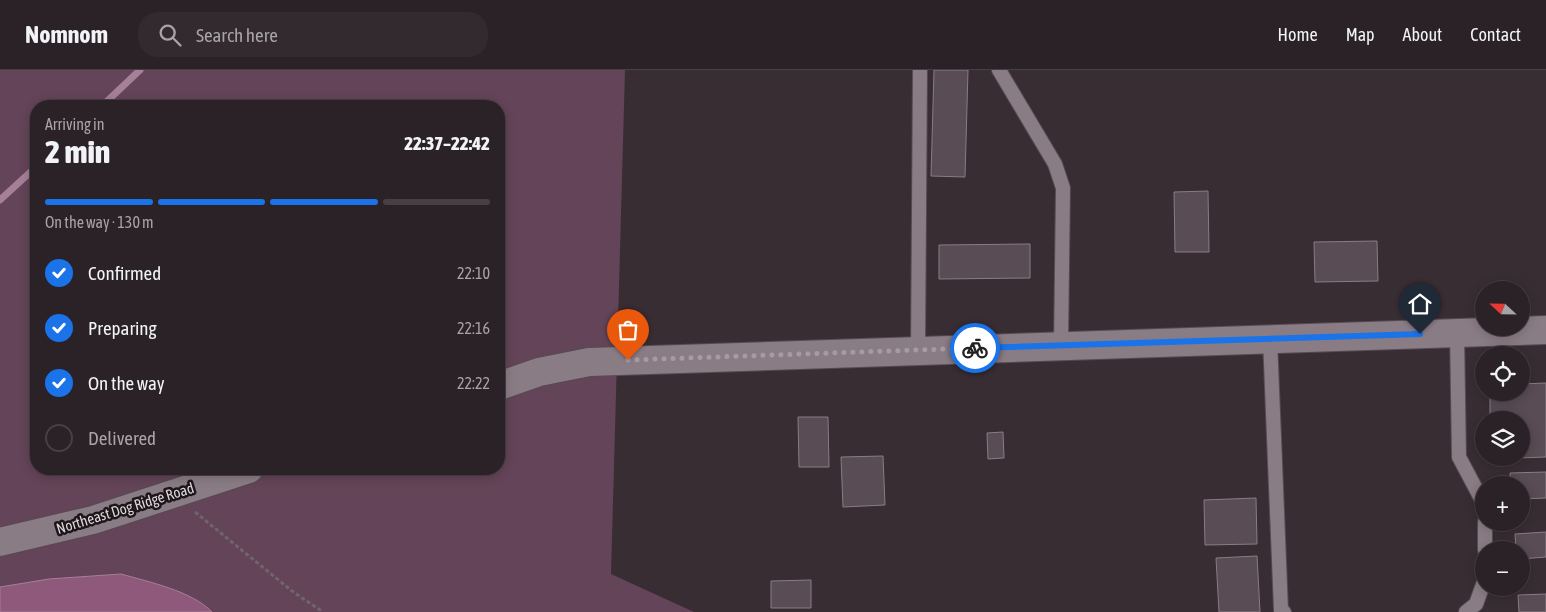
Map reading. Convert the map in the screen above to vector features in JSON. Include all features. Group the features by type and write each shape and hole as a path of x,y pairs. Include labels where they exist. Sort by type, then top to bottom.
{"street":[{"path":"505,384 539,372 589,362 1546,330"},
{"name":"Northeast Dog Ridge Road","path":"0,542 93,520 231,475"}],"lane":[{"path":"918,350 920,70"},
{"path":"999,70 1055,164 1064,188 1061,345"},
{"path":"1457,333 1459,458 1475,487"},
{"path":"1270,339 1281,610 1284,612"},
{"path":"1466,612 1476,604 1479,596"}],"path":[{"path":"173,494 292,591 323,612"}],"shaded area":[{"path":"0,70 625,70 611,574 694,612 0,612"},
{"path":"121,574 182,593 193,598 212,612 0,612 0,587 49,579"}],"building":[{"path":"934,70 968,70 965,177 931,176"},
{"path":"1208,191 1209,252 1175,252 1174,192"},
{"path":"1377,241 1378,281 1315,282 1314,242"},
{"path":"1030,244 1030,278 939,279 939,245"},
{"path":"1546,383 1546,457 1530,458 1530,411 1490,411 1490,401 1530,401 1530,384"},
{"path":"798,417 828,417 829,467 799,467"},
{"path":"1003,432 1004,458 988,459 987,433"},
{"path":"883,456 885,505 843,507 841,457"},
{"path":"1546,472 1546,498 1530,499 1530,476 1510,476 1510,473"},
{"path":"1256,498 1257,544 1205,545 1204,500"},
{"path":"1546,532 1546,557 1530,558 1530,541 1515,541 1515,534"},
{"path":"1257,556 1260,612 1219,612 1216,558"},
{"path":"811,580 811,608 771,608 771,581"},
{"path":"1546,594 1546,612 1519,612 1518,596"}],"waterway":[{"path":"108,100 140,70"},
{"path":"0,200 30,172"}],"way so far":[{"path":"628,360 975,348"}],"route":[{"path":"975,348 1420,334"}]}
